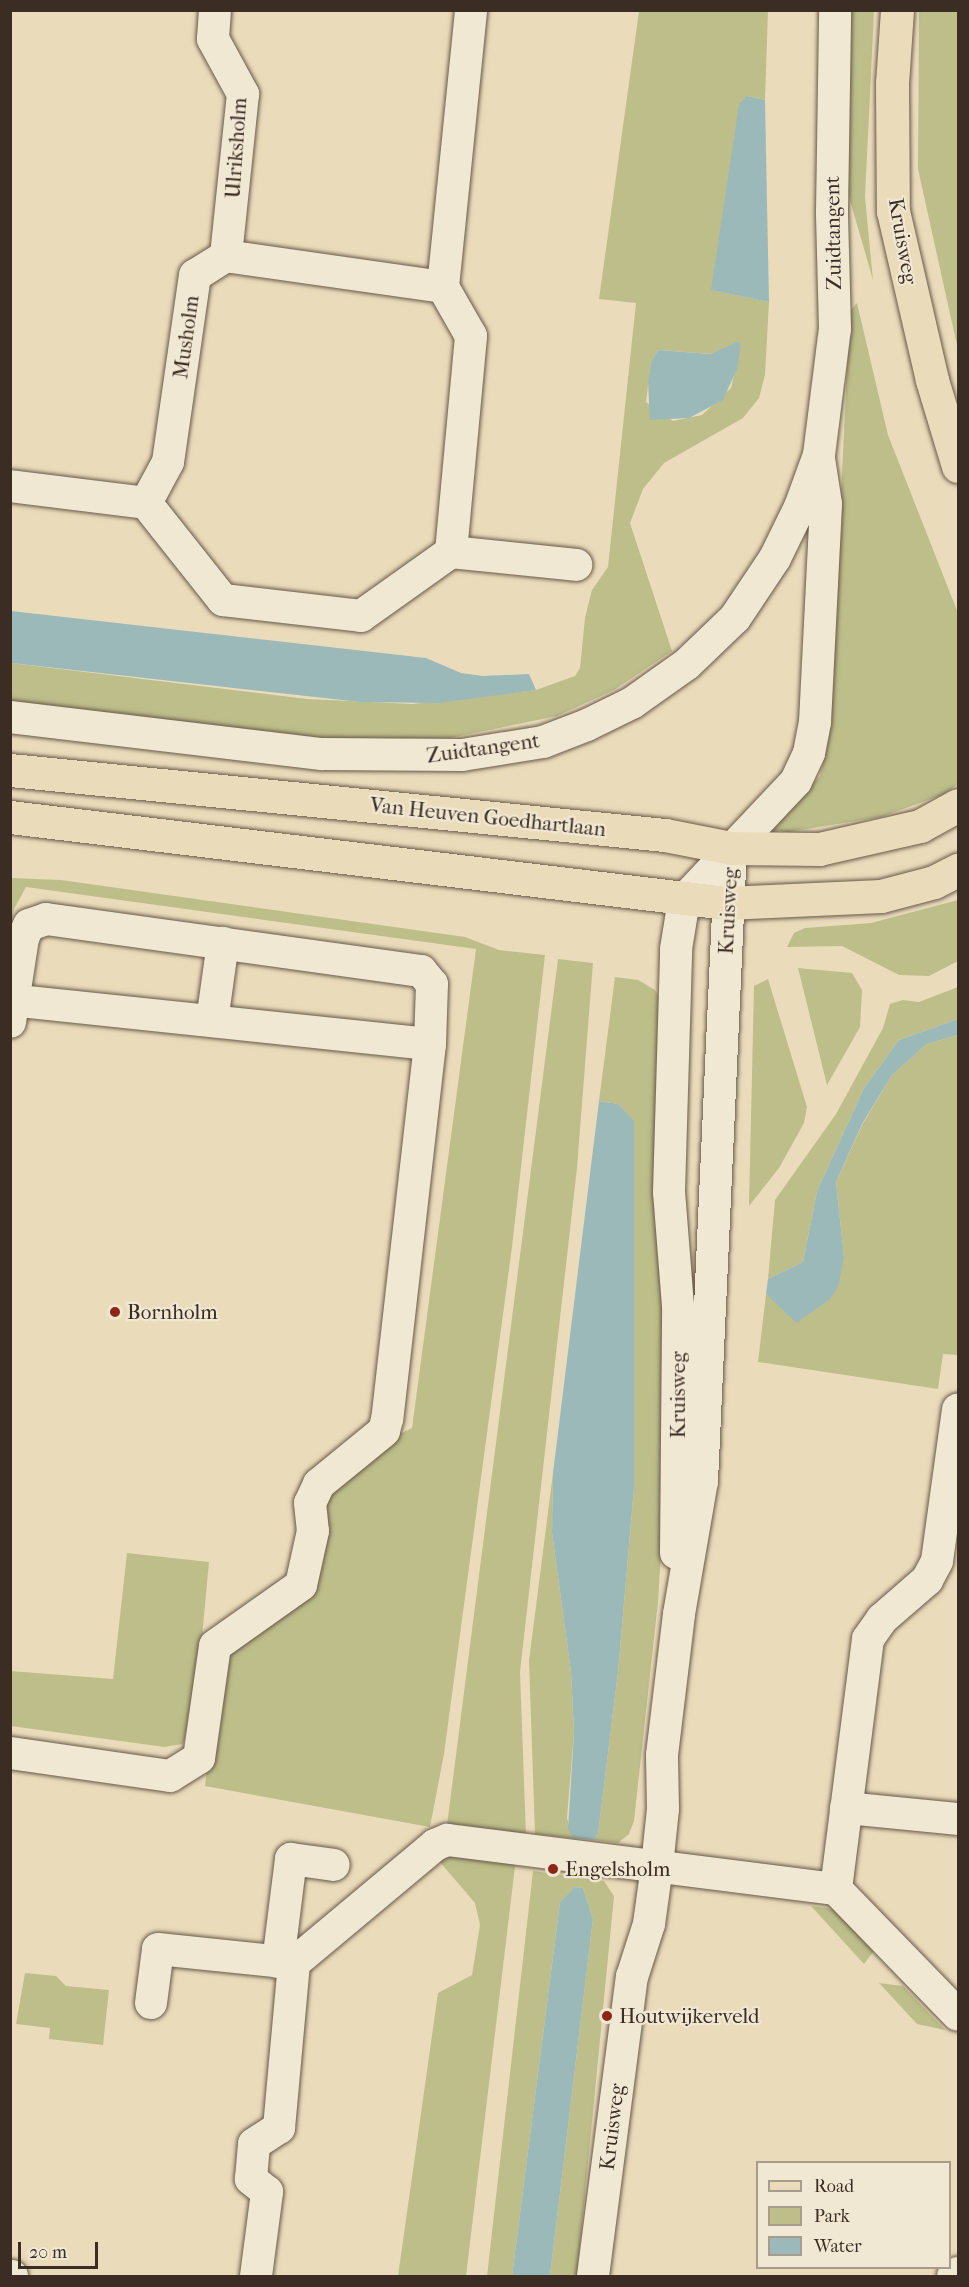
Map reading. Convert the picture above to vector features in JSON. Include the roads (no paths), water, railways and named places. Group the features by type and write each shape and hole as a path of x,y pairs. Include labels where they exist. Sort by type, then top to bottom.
{"main road":[{"name":"Kruisweg","path":"897,10 892,83 894,211 932,380 958,466"},
{"name":"Van Heuven Goedhartlaan","path":"10,770 665,835 731,848 819,849 920,826 958,805"},
{"path":"10,817 684,900 726,903 881,896 934,882 958,870"}],"street":[{"name":"Ulriksholm","path":"215,10 213,39 243,94 226,256"},
{"path":"451,552 471,336 443,287 471,10"},
{"name":"Zuidtangent","path":"10,717 322,754 462,755 543,742 632,703 687,664 735,618 775,558 800,507 819,455 835,329 832,212 835,10"},
{"path":"226,256 443,287"},
{"name":"Musholm","path":"146,503 168,462 195,275 226,256"},
{"name":"Zuidtangent","path":"731,848 796,781 808,753 815,722 826,504 819,455"},
{"path":"10,486 146,503 223,600 362,616 451,552 576,565"},
{"name":"Kruisweg","path":"680,1614 675,1535 678,1306 669,1192 676,949 684,900 731,848"},
{"name":"Kruisweg","path":"593,2277 632,1977 649,1924 647,1865 663,1809 662,1755 680,1614 699,1509 708,1399 726,903 731,848"},
{"path":"10,1753 170,1776 199,1758 214,1646 301,1585 313,1531 310,1503 319,1484 384,1431 430,1044 432,984 421,971 46,919 29,926 22,938 12,1007 212,1022 430,1044"},
{"path":"212,1022 223,943"},
{"path":"836,1889 868,1639 877,1624 927,1580 937,1561 958,1409"},
{"path":"846,1809 958,1819"},
{"path":"151,2003 158,1949 286,1963 435,1845 447,1840 836,1889 958,2014"},
{"path":"256,2277 267,2192 251,2179 254,2144 279,2128 291,1859 334,1865"},
{"path":"953,2277 958,2273"}],"water":[{"path":"747,96 765,100 769,302 711,290 739,104"},
{"path":"737,342 741,343 737,369 723,400 689,418 650,420 648,382 651,362 658,350 711,354"},
{"path":"11,611 426,658 461,673 483,676 529,674 536,690 439,703 360,702 11,663"},
{"path":"958,1019 958,1035 927,1044 892,1075 862,1124 836,1182 844,1257 838,1287 830,1299 796,1323 766,1294 768,1279 803,1262 817,1191 864,1088 899,1040"},
{"path":"599,1101 618,1104 634,1121 634,1488 618,1672 598,1834 593,1840 573,1838 568,1829 574,1732 571,1672 552,1533 553,1473"},
{"path":"574,1887 583,1888 593,1919 550,2276 512,2276 560,1902"}],"place":[{"name":"Bornholm","path":"115,1312"},
{"name":"Engelsholm","path":"553,1869"},
{"name":"Houtwijkerveld","path":"607,2016"}]}
